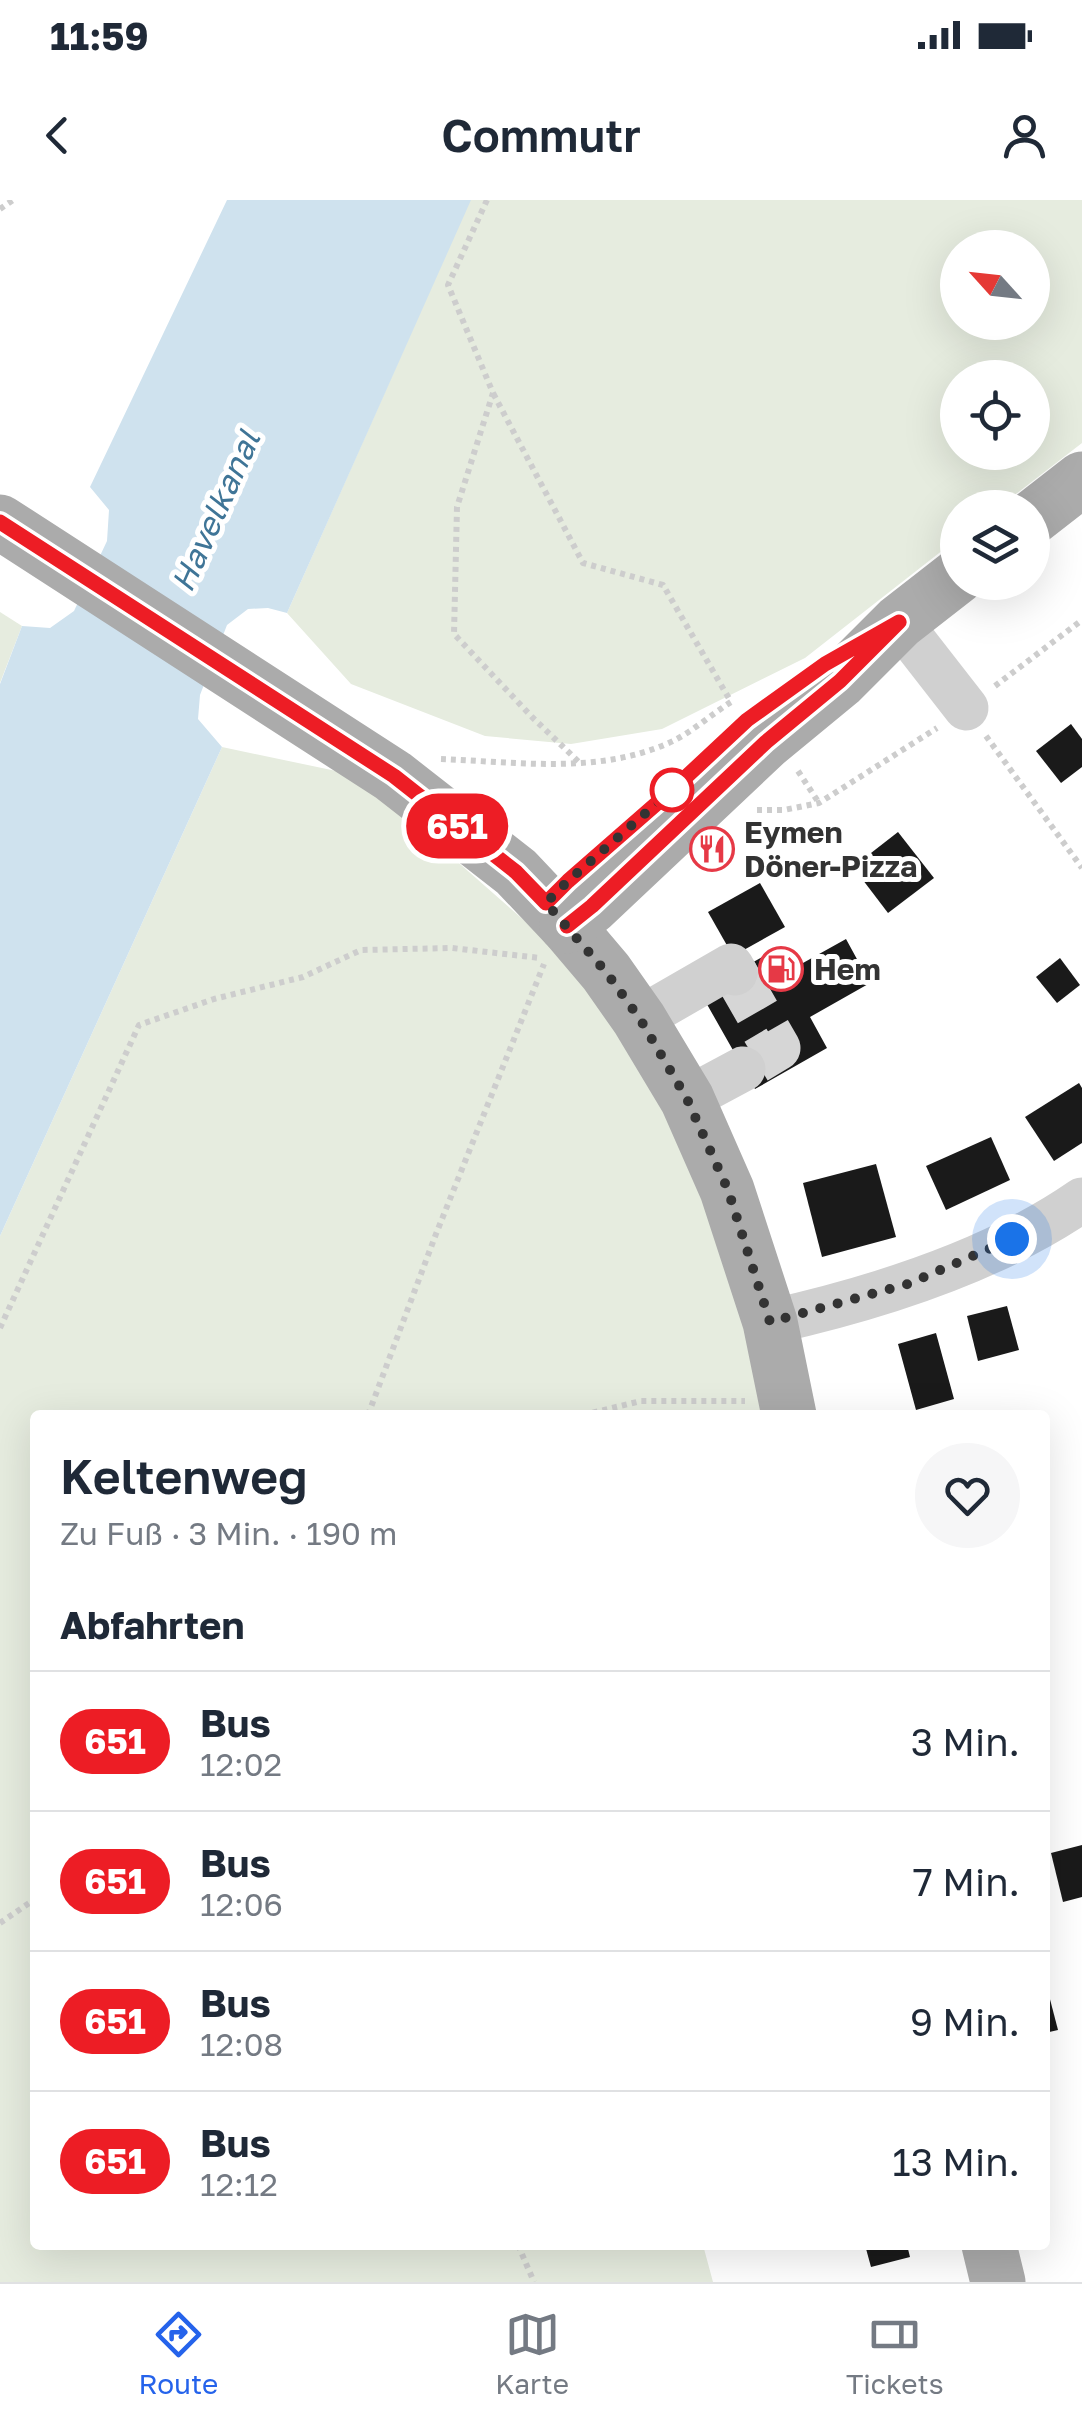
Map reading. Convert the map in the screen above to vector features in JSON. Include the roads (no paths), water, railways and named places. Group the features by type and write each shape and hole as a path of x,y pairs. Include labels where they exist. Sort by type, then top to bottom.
{"main road":[{"path":"1050,504 1082,479"},
{"path":"0,522 394,776 516,872 553,929 606,972 640,1019 687,1099 728,1190 770,1322 787,1408"},
{"path":"553,929 592,906 766,742 940,590"},
{"path":"990,2250 998,2282"}],"street":[{"path":"899,622 966,708"},
{"path":"640,1019 732,966 735,972"},
{"path":"687,1099 743,1069"},
{"path":"770,1322 908,1284 987,1252 1082,1200"}],"water":[{"name":"Havelkanal","path":"227,200 471,200 287,613 268,608 248,609 227,625 200,695 198,719 222,747 0,1236 0,684 22,626 50,628 74,611 107,541 109,510 90,487"}],"tunnel":[{"path":"735,973 778,1048 743,1069"}],"place":[{"name":"Eymen Döner-Pizza","path":"712,849"},
{"name":"Hem","path":"781,969"}]}
